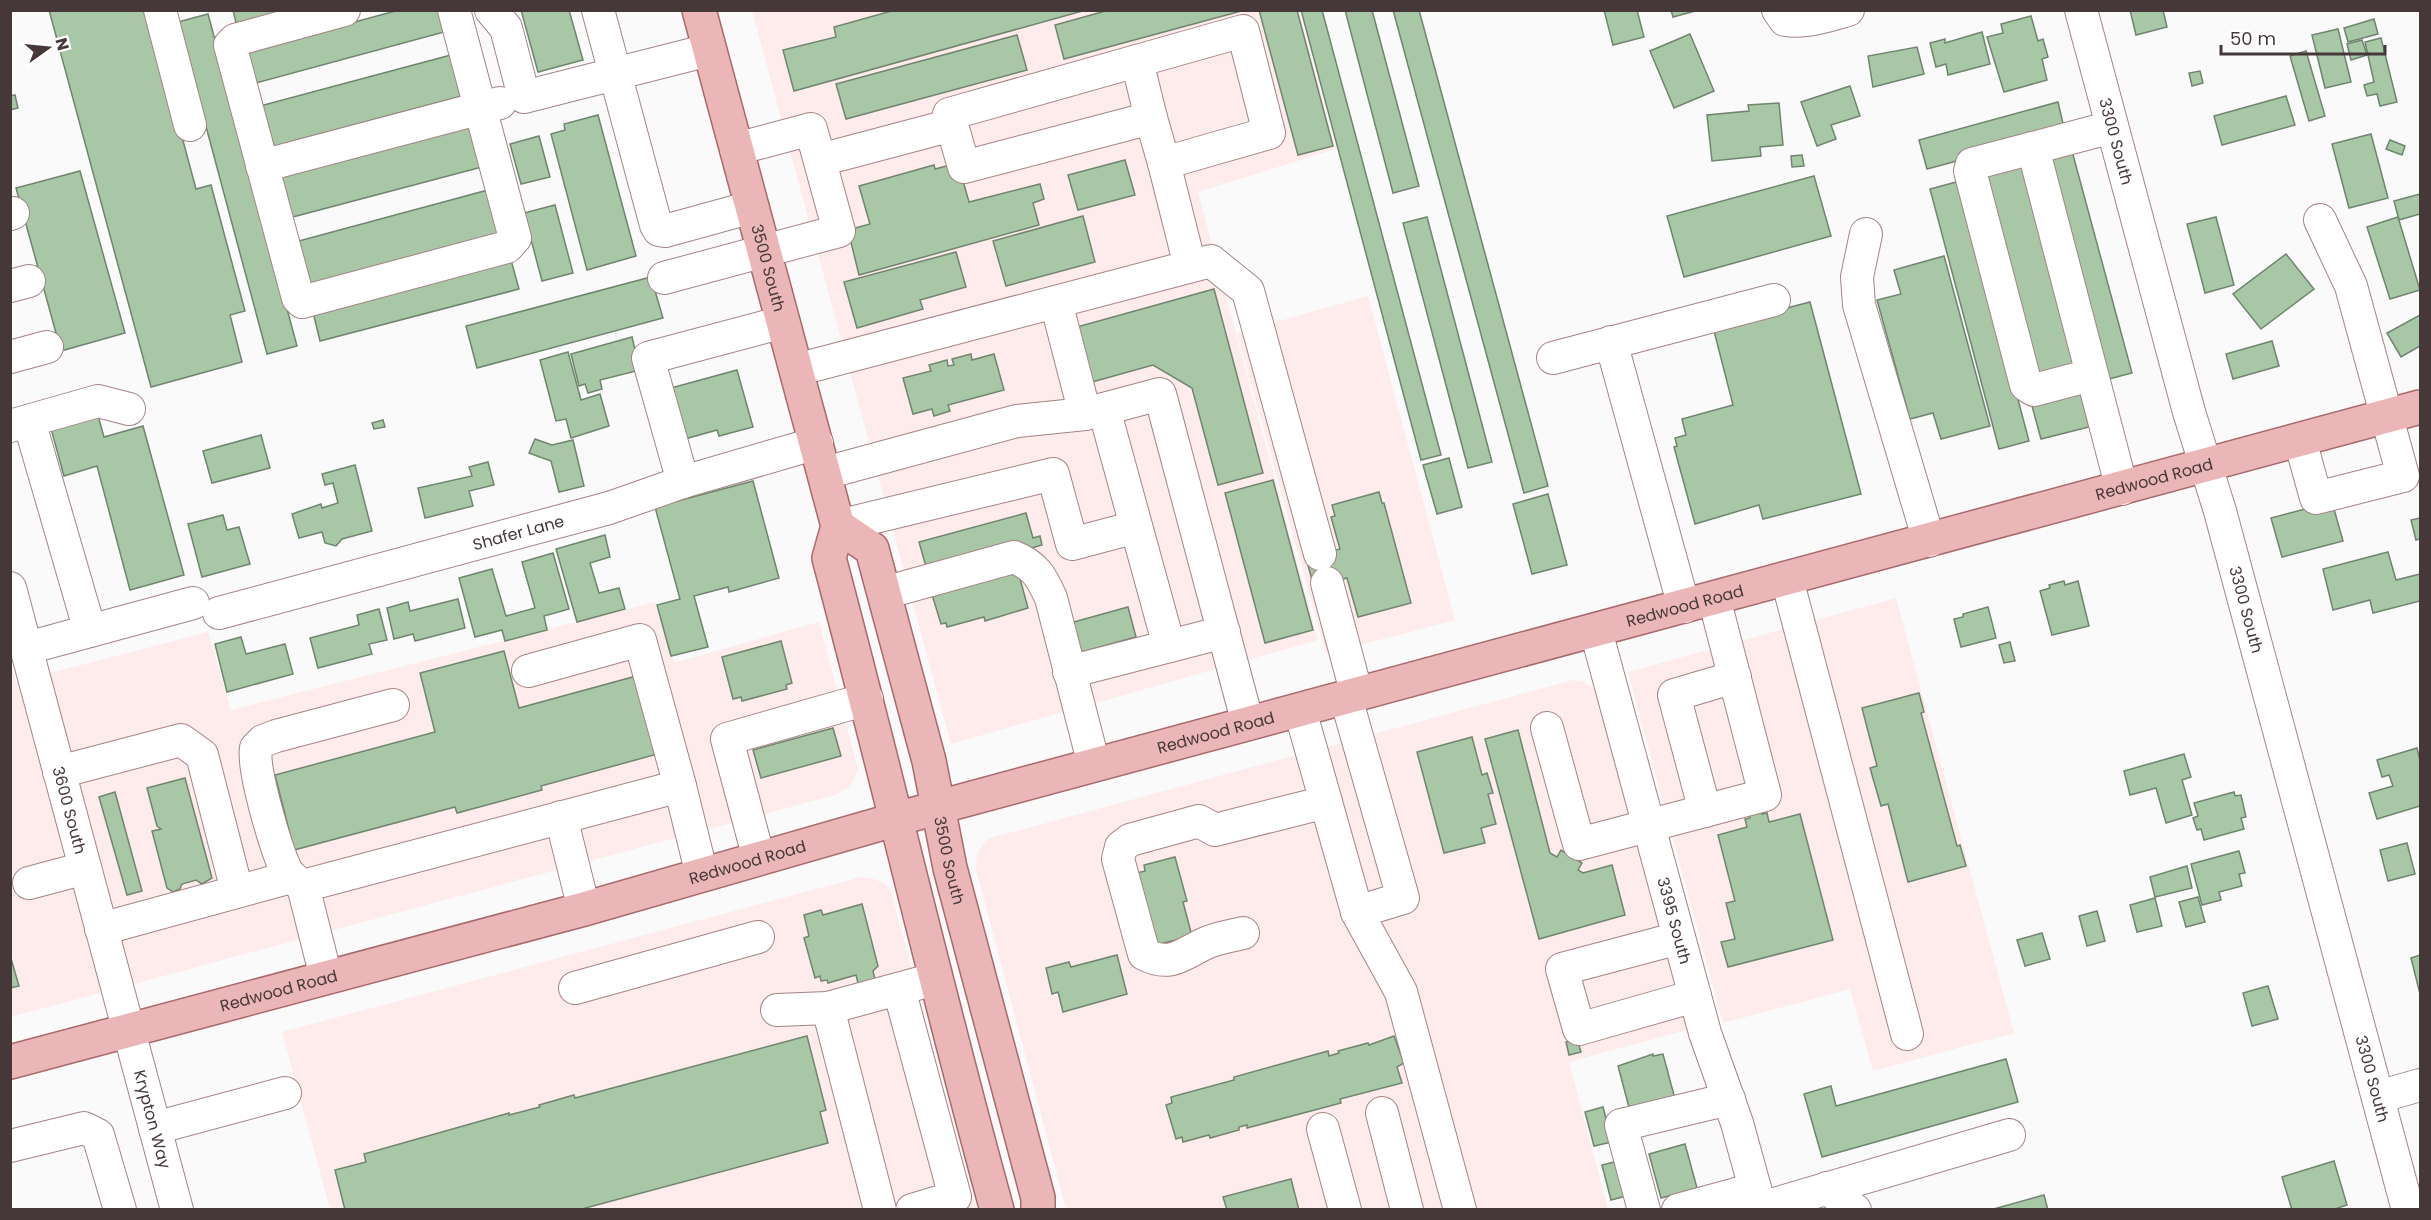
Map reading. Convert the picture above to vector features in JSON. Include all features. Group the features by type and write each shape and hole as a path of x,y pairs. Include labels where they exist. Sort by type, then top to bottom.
{"main road":[{"name":"3500 South","path":"699,10 838,526 829,558 867,699 935,979 997,1209"},
{"name":"Redwood Road","path":"10,1062 584,909 939,807 2421,407"},
{"name":"3500 South","path":"838,526 872,549 939,807 950,868 1038,1198 1038,1209"}],"street":[{"path":"160,10 190,125"},
{"path":"344,10 235,40 230,45 298,298 308,302 512,244 515,238 454,10"},
{"path":"491,10 506,27 524,97"},
{"path":"598,10 659,230 665,231 752,207"},
{"path":"1782,15 1811,20 1848,10"},
{"name":"3300 South","path":"2081,10 2205,466 2220,511 2408,1209"},
{"path":"1151,118 964,167 949,114 1243,31 1269,133 1164,163"},
{"path":"262,166 709,50"},
{"path":"1137,61 1190,266"},
{"path":"820,160 952,125"},
{"path":"2091,375 2034,390 2026,386 1970,171 1972,164 2112,127"},
{"path":"664,278 839,231 811,129 736,149"},
{"path":"2033,148 2121,489"},
{"path":"2300,440 2316,498 2403,476 2351,286 2320,220"},
{"path":"1866,234 1857,278 1859,305 1929,541"},
{"path":"796,370 1211,261 1248,291 1324,569 1352,696 1402,898 1357,912"},
{"path":"1553,358 1774,300"},
{"path":"1056,302 1136,527 1168,646"},
{"path":"682,482 648,358 783,322"},
{"path":"1547,728 1579,844 1766,795 1735,677 1699,603 1611,342"},
{"path":"10,357 47,347"},
{"name":"Shafer Lane","path":"27,648 90,631 206,608 609,508 682,482 1017,421 1095,412 1160,394 1224,632"},
{"path":"90,631 20,423 99,401 129,409"},
{"path":"838,526 1053,474 1072,544 1136,527"},
{"path":"884,593 1014,557 1028,563 1041,574 1051,598 1094,765"},
{"path":"1788,579 1907,1034"},
{"name":"3600 South","path":"10,588 27,648 24,690 59,772 129,1030"},
{"name":"3395 South","path":"1596,631 1704,1033 1729,1099 1759,1202"},
{"path":"1069,672 1224,632 1248,724"},
{"path":"528,671 640,640 702,875"},
{"path":"1705,811 1674,695 1735,677"},
{"path":"759,859 727,739 867,699"},
{"path":"326,977 297,881 280,857 256,766 256,748 263,741 276,736 393,705"},
{"path":"1300,710 1357,912 1401,992 1460,1209"},
{"path":"59,772 181,740 202,755 237,891"},
{"path":"101,929 237,891 297,881 680,786"},
{"path":"1243,933 1208,942 1168,961 1156,960 1144,954 1118,859 1121,847 1130,840 1199,821 1215,830 1326,802"},
{"path":"561,817 584,909"},
{"path":"29,883 85,868"},
{"path":"575,988 758,937"},
{"path":"1679,938 1562,969 1579,1029 1695,996"},
{"path":"777,1010 828,1008 935,979"},
{"path":"899,989 955,1197 912,1209"},
{"path":"828,1008 880,1209"},
{"name":"Krypton Way","path":"129,1030 177,1209"},
{"path":"2378,1096 2421,1085"},
{"path":"155,1128 285,1093"},
{"path":"1644,1209 1621,1125 1729,1099"},
{"path":"1382,1113 1407,1209"},
{"path":"10,1146 84,1128 98,1135 120,1209"},
{"path":"1323,1129 1345,1209"},
{"path":"1678,1209 1759,1202 1844,1203 2009,1135"},
{"path":"945,1157 980,1147"}],"shaded area":[{"path":"752,11 1299,11 1336,149 1198,192 1318,640 951,744"},
{"path":"1368,296 1455,620 1326,654 1237,333"},
{"path":"1896,598 2014,1033 1873,1071 1850,989 1723,1023 1628,672"},
{"path":"655,602 674,663 819,622 858,769 850,787 835,795 11,1017 10,662 16,682 208,632 231,710"},
{"path":"1573,680 1582,681 1593,688 1597,697 1690,1029 1569,1062 1608,1209 1066,1209 976,869 977,854 987,839"},
{"path":"861,877 885,884 891,892 976,1209 330,1209 282,1032"}],"building":[{"path":"49,10 148,10 196,189 211,185 245,311 230,315 242,362 151,387"},
{"path":"233,10 299,10 237,27"},
{"path":"399,10 438,10 444,32 252,84 244,52"},
{"path":"521,10 569,10 583,60 538,72"},
{"path":"895,10 1086,10 794,91 783,50 836,37 834,27"},
{"path":"1109,10 1245,10 1064,59 1055,25"},
{"path":"1259,10 1297,10 1333,146 1298,155"},
{"path":"1301,10 1322,10 1441,455 1421,460"},
{"path":"1345,10 1372,10 1419,186 1393,193"},
{"path":"1393,10 1419,10 1548,486 1524,493"},
{"path":"1604,10 1637,10 1644,37 1613,45"},
{"path":"1671,10 1699,10 1673,17"},
{"path":"2130,10 2163,10 2167,27 2136,35"},
{"path":"208,14 297,346 267,354 178,22"},
{"path":"2031,16 2038,41 2043,39 2048,57 2042,59 2047,80 2004,92 1987,37 2003,33 2001,24"},
{"path":"2374,19 2378,34 2348,42 2344,28"},
{"path":"2338,29 2351,82 2325,88 2312,35"},
{"path":"1982,32 1990,64 1948,75 1946,64 1936,67 1930,43 1945,39 1945,43"},
{"path":"1690,34 1714,91 1674,108 1650,51"},
{"path":"1017,35 1027,70 846,119 836,84"},
{"path":"2381,38 2397,102 2380,106 2377,94 2367,96 2364,85 2374,82 2365,42"},
{"path":"2362,40 2367,55 2351,60 2347,44"},
{"path":"1917,47 1924,74 1873,87 1868,56"},
{"path":"2306,51 2325,116 2309,121 2290,56"},
{"path":"451,55 462,96 271,147 260,106"},
{"path":"2200,71 2203,83 2192,86 2189,73"},
{"path":"1850,86 1860,116 1831,125 1836,139 1817,146 1801,102"},
{"path":"15,95 18,108 10,110 10,96"},
{"path":"2286,96 2295,125 2222,145 2214,116"},
{"path":"2058,102 2065,132 1927,169 1919,140"},
{"path":"1779,103 1783,145 1760,147 1761,156 1712,161 1707,115 1749,111 1748,105"},
{"path":"598,115 636,256 587,270 551,134 565,130 564,124"},
{"path":"470,120 482,167 289,218 277,171"},
{"path":"2371,134 2388,198 2349,208 2332,144"},
{"path":"539,136 550,177 521,184 510,144"},
{"path":"2390,140 2405,146 2402,155 2386,149"},
{"path":"2072,151 2132,373 2101,381 2041,159"},
{"path":"1802,155 1804,166 1792,167 1791,156"},
{"path":"1125,160 1135,195 1078,210 1068,175"},
{"path":"958,163 969,202 1040,184 1044,199 1033,203 1039,225 859,275 848,230 870,224 859,186 934,165 935,169"},
{"path":"2023,165 2077,367 2033,379 1979,177"},
{"path":"80,171 125,333 61,351 16,188"},
{"path":"1814,176 1831,236 1684,277 1667,216"},
{"path":"1960,181 2029,441 1999,449 1930,189"},
{"path":"488,190 500,235 307,287 295,242"},
{"path":"2420,194 2420,214 2399,220 2394,201"},
{"path":"555,205 573,273 542,281 524,213"},
{"path":"1083,216 1095,262 1006,286 993,241"},
{"path":"1427,217 1492,462 1468,468 1403,223"},
{"path":"2216,217 2234,285 2205,293 2187,224"},
{"path":"2398,217 2420,290 2390,299 2367,227"},
{"path":"956,252 966,287 920,300 923,309 857,328 844,282"},
{"path":"2286,254 2314,289 2261,329 2233,294"},
{"path":"1944,256 1990,426 1941,439 1933,413 1910,419 1877,300 1901,294 1894,270"},
{"path":"511,260 519,289 320,341 313,312"},
{"path":"651,277 663,318 477,368 466,326"},
{"path":"1214,289 1263,473 1218,485 1192,388 1153,365 1092,382 1077,327"},
{"path":"1810,302 1861,494 1763,519 1759,505 1695,524 1674,447 1677,446 1675,438 1686,435 1682,419 1733,405 1713,327"},
{"path":"2420,315 2420,346 2401,357 2387,333"},
{"path":"632,337 640,370 600,380 602,389 588,393 585,384 579,386 571,354"},
{"path":"2272,341 2279,366 2233,379 2226,354"},
{"path":"568,352 581,400 600,394 609,426 571,438 566,419 556,421 540,360"},
{"path":"971,354 972,360 994,354 1004,390 948,405 950,411 934,416 932,409 913,414 903,378 931,371 929,365 947,360 948,366 954,365 952,359"},
{"path":"737,370 753,427 719,436 717,430 685,439 671,388"},
{"path":"2081,394 2089,427 2041,439 2032,406"},
{"path":"97,412 104,437 143,426 184,575 130,590 97,466 64,476 50,425"},
{"path":"383,420 385,427 374,429 372,423"},
{"path":"261,435 270,468 212,483 203,451"},
{"path":"535,439 552,445 573,440 584,486 559,492 551,461 529,453"},
{"path":"1449,458 1462,507 1437,514 1423,465"},
{"path":"488,462 494,485 469,491 473,506 425,518 418,488 472,476 469,467"},
{"path":"355,465 372,531 342,539 336,546 325,543 322,532 299,538 292,514 321,504 322,508 338,503 333,483 325,485 322,474"},
{"path":"1273,480 1313,630 1265,643 1225,493"},
{"path":"753,481 779,578 729,592 728,587 694,596 708,647 671,656 657,605 680,599 655,507"},
{"path":"1379,492 1411,603 1358,617 1347,578 1314,587 1306,558 1340,549 1331,517 1335,516 1332,505"},
{"path":"1548,494 1567,565 1532,574 1513,504"},
{"path":"2332,502 2343,541 2282,557 2271,518"},
{"path":"1026,513 1033,538 1040,536 1042,545 929,577 919,542"},
{"path":"223,515 227,530 239,527 250,564 202,577 188,524"},
{"path":"2420,518 2420,539 2416,540 2411,520"},
{"path":"605,535 610,557 590,563 599,593 619,588 625,609 577,622 556,549"},
{"path":"2388,552 2396,580 2420,574 2420,601 2373,613 2370,600 2333,610 2323,569"},
{"path":"553,553 569,609 544,616 547,630 505,641 502,630 475,637 459,578 492,569 506,616 535,608 522,562"},
{"path":"1016,564 1028,608 985,621 984,617 947,627 946,623 941,624 930,588"},
{"path":"2064,581 2065,585 2078,581 2089,626 2052,635 2040,591 2050,588 2049,585"},
{"path":"458,599 465,628 415,641 413,634 394,639 387,608 408,602 410,611"},
{"path":"1128,607 1136,637 1078,653 1070,623"},
{"path":"1988,607 1996,638 1961,647 1954,619"},
{"path":"379,609 387,640 369,644 372,654 318,668 310,638 359,625 357,615"},
{"path":"241,637 246,654 285,644 293,674 227,692 215,644"},
{"path":"781,641 792,683 786,685 787,689 742,701 741,697 733,699 722,657"},
{"path":"2010,642 2015,661 2004,663 1999,645"},
{"path":"504,651 519,708 640,675 661,753 541,786 542,790 457,813 455,807 294,850 275,775 435,732 420,673"},
{"path":"1919,693 1924,712 1921,713 1957,846 1960,845 1966,866 1908,882 1888,804 1881,806 1870,768 1877,766 1862,708"},
{"path":"833,728 841,756 761,778 753,750"},
{"path":"1518,730 1550,853 1557,857 1561,850 1582,863 1578,870 1583,873 1612,865 1625,915 1539,939 1485,739"},
{"path":"1472,737 1482,775 1487,773 1493,793 1488,794 1496,824 1481,828 1485,843 1444,853 1417,752"},
{"path":"2417,748 2420,760 2420,806 2377,819 2369,793 2393,786 2389,775 2382,777 2377,760"},
{"path":"2184,754 2191,777 2182,780 2192,815 2166,823 2156,788 2130,795 2124,771"},
{"path":"185,778 212,878 202,884 196,880 182,884 180,889 173,892 167,888 152,831 161,829 157,826 147,788"},
{"path":"115,792 142,891 127,895 99,797"},
{"path":"2234,792 2235,796 2241,795 2246,817 2241,818 2244,829 2204,840 2201,829 2197,830 2193,818 2198,816 2194,803"},
{"path":"1761,808 1762,814 1767,813 1769,822 1800,814 1833,940 1728,967 1721,942 1735,939 1726,903 1735,901 1718,835 1747,827 1745,819 1750,818 1748,812"},
{"path":"2407,843 2415,874 2388,881 2380,850"},
{"path":"2239,851 2245,873 2239,874 2242,886 2219,892 2221,900 2202,905 2191,864"},
{"path":"1175,857 1187,901 1183,902 1192,936 1148,947 1133,874 1145,871 1144,865"},
{"path":"2187,866 2192,888 2155,897 2150,877"},
{"path":"2198,897 2205,922 2186,927 2179,902"},
{"path":"2155,898 2162,926 2137,932 2130,905"},
{"path":"862,904 878,966 873,971 876,983 859,987 856,975 828,983 827,980 821,981 820,976 815,978 804,938 809,936 804,915 821,910 823,915"},
{"path":"2097,911 2105,941 2087,946 2079,916"},
{"path":"2042,933 2050,959 2025,966 2017,940"},
{"path":"10,955 19,986 10,988"},
{"path":"1117,955 1127,994 1063,1012 1058,992 1052,994 1046,968 1069,962 1071,967"},
{"path":"2420,955 2420,994 2411,958"},
{"path":"2268,986 2278,1019 2252,1026 2243,993"},
{"path":"807,1036 826,1110 820,1112 828,1143 578,1210 345,1210 335,1170 366,1162 364,1154 509,1113 509,1115 540,1107 539,1105 574,1095 575,1098"},
{"path":"1394,1036 1404,1063 1397,1067 1402,1083 1340,1099 1341,1103 1247,1128 1247,1125 1239,1127 1239,1130 1210,1138 1209,1135 1183,1142 1182,1137 1176,1139 1166,1105 1172,1103 1171,1097 1328,1051 1329,1056 1339,1053 1338,1051 1368,1043 1369,1045"},
{"path":"1577,1039 1581,1052 1569,1055 1566,1042"},
{"path":"1653,1054 1653,1056 1663,1054 1675,1099 1630,1111 1618,1066"},
{"path":"2006,1059 2018,1102 1822,1157 1804,1094 1831,1086 1836,1106"},
{"path":"1603,1107 1612,1142 1594,1146 1585,1112"},
{"path":"1685,1144 1697,1188 1661,1198 1649,1154"},
{"path":"1622,1160 1630,1195 1611,1200 1602,1165"},
{"path":"2334,1161 2347,1205 2332,1210 2292,1210 2282,1177"},
{"path":"1291,1179 1299,1210 1227,1210 1223,1197"},
{"path":"2044,1195 2048,1210 1990,1210"}]}
